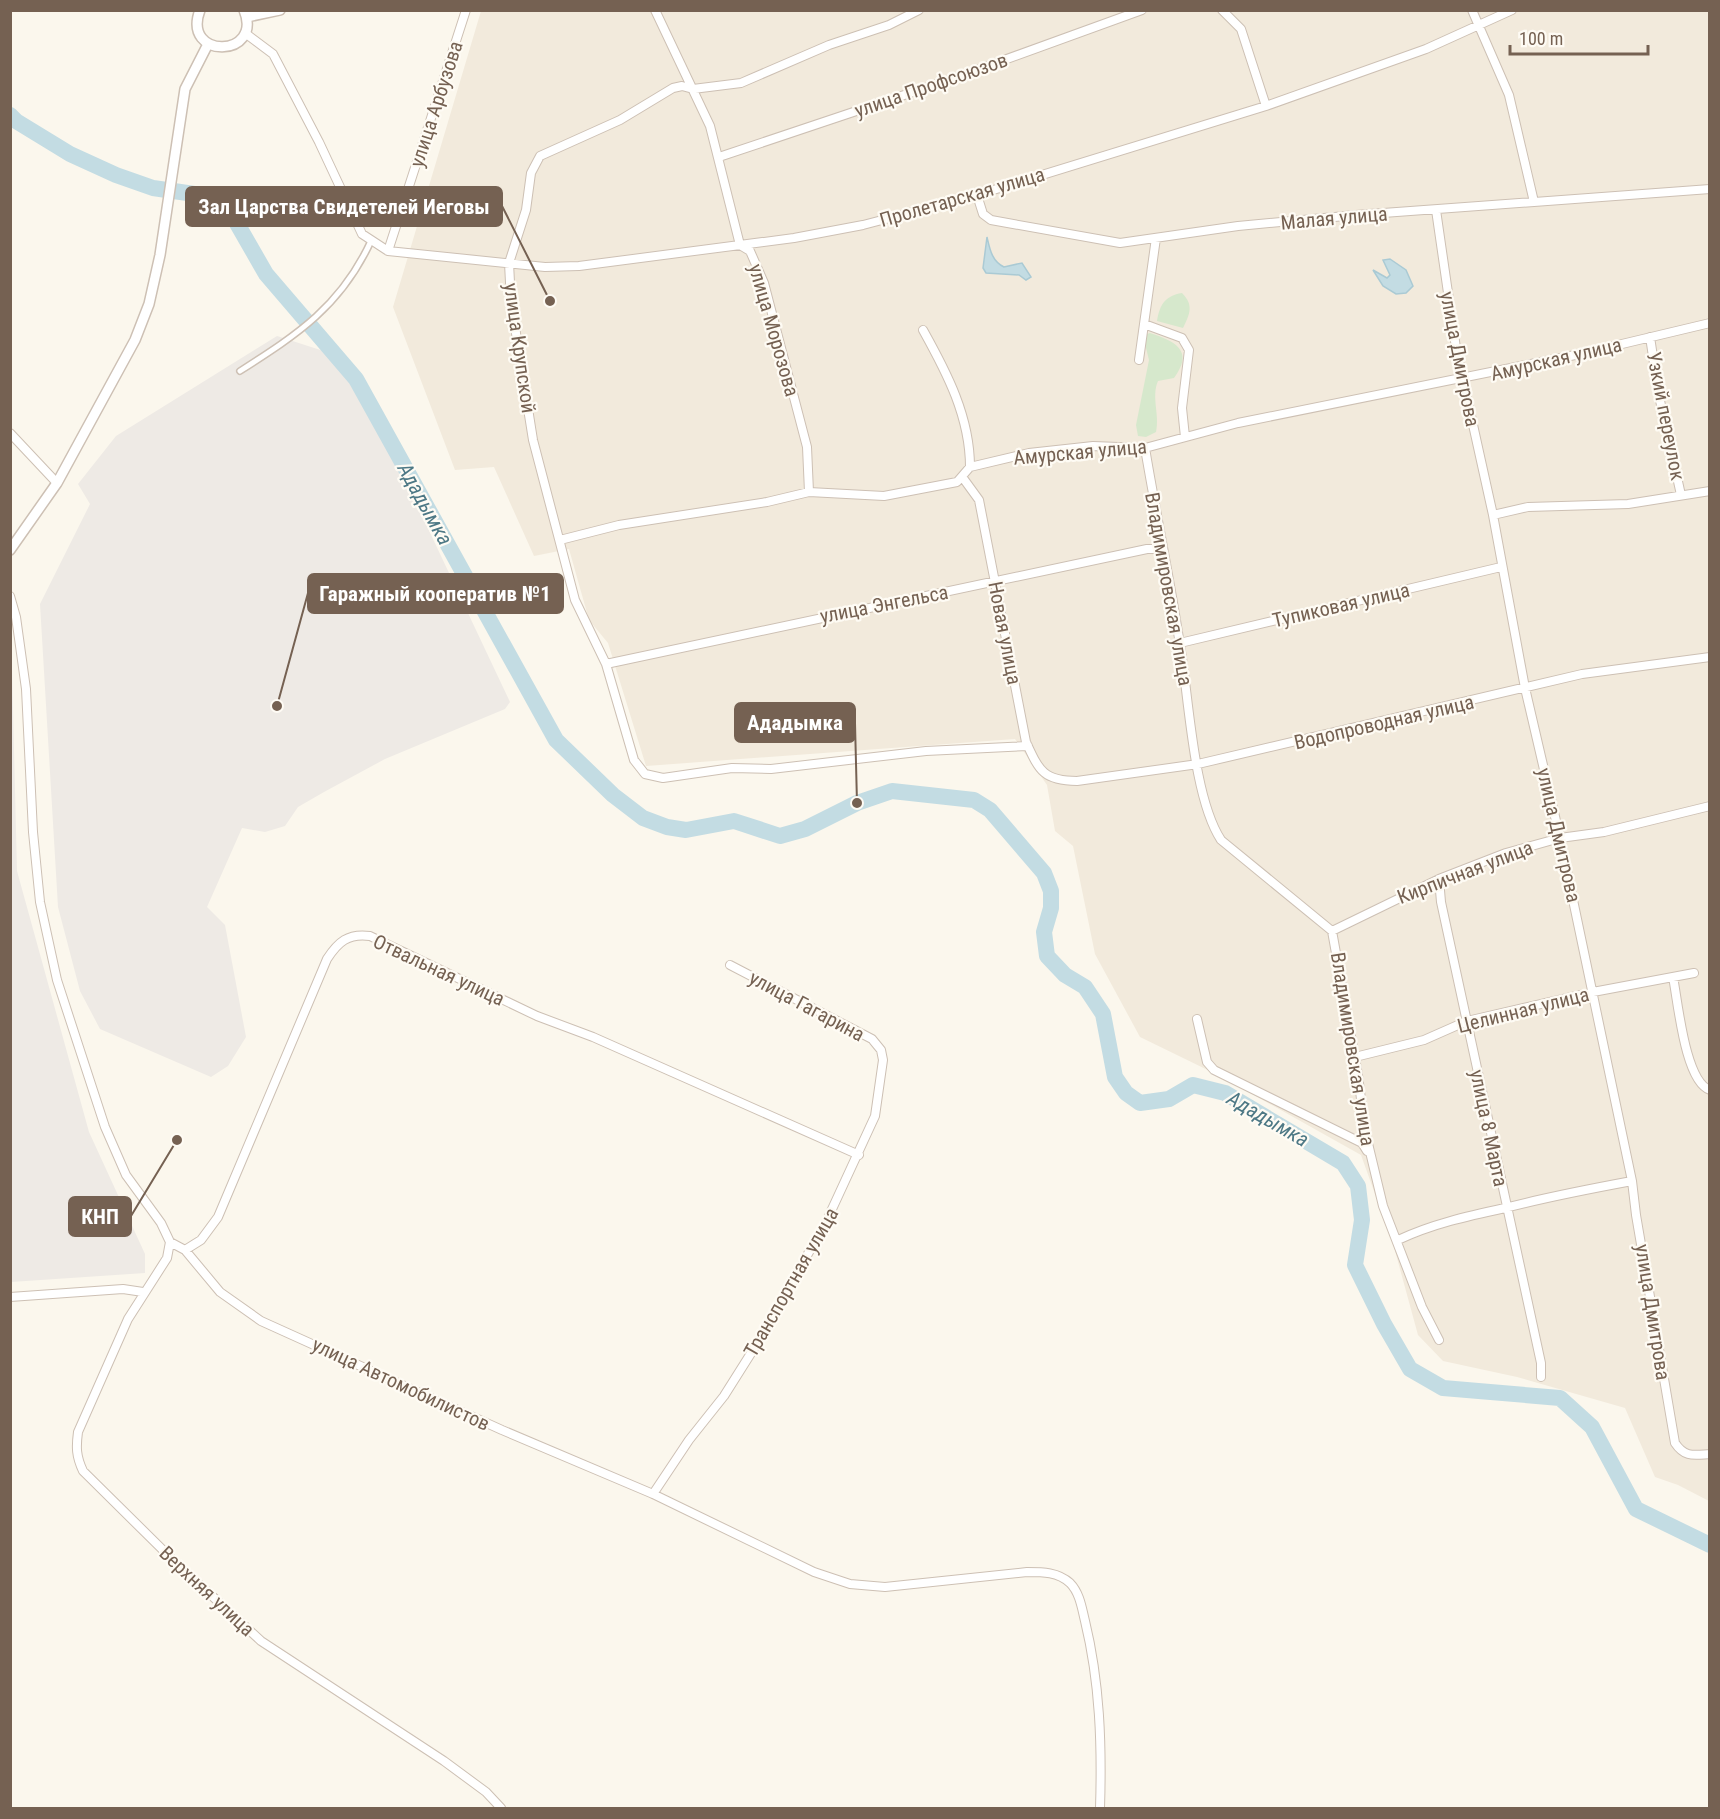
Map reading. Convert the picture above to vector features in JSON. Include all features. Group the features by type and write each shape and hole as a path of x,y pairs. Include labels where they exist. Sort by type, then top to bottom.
{"street":[{"path":"200,10 198,30 208,44 219,48 230,46 245,33 245,14 280,10"},
{"name":"улица Арбузова","path":"388,251 466,10"},
{"name":"улица Морозова","path":"655,10 710,126 740,244 750,251 764,283 807,447 809,492"},
{"name":"улица Крупской","path":"919,10 889,25 830,45 741,83 693,89 682,86 673,88 620,120 540,156 531,173 526,210 509,263 511,302 532,440 575,600 606,663 633,760 645,774 663,778 732,768 771,769 926,751 1028,746"},
{"name":"улица Профсоюзов","path":"718,157 946,81 1142,10"},
{"path":"1222,10 1240,29 1266,106"},
{"path":"1472,10 1509,95 1534,202"},
{"name":"Пролетарская улица","path":"388,251 545,267 579,266 863,225 977,195 1266,106 1426,49 1512,10"},
{"path":"245,33 273,54 319,142 362,234 388,251"},
{"path":"10,550 57,483 135,340 149,304 167,211 185,89 208,44"},
{"name":"Малая улица","path":"977,195 983,214 1001,223 1120,243 1238,226 1710,189"},
{"name":"улица Дмитрова","path":"1436,210 1448,306 1493,515 1501,567 1526,688 1632,1181 1675,1443 1681,1452 1688,1456 1710,1454"},
{"path":"1139,360 1156,238"},
{"path":"240,371 300,332 332,302 357,271 371,241"},
{"name":"Амурская улица","path":"970,467 1029,453 1093,446 1145,448 1312,407 1463,379 1710,323"},
{"path":"1144,324 1182,338 1189,350 1182,408 1185,437"},
{"path":"560,540 619,525 767,502 809,492 884,496 963,478 970,467 966,430 956,394 947,373 923,330"},
{"name":"Узкий переулок","path":"1650,337 1659,396 1681,495"},
{"path":"10,433 57,483"},
{"name":"Владимировская улица","path":"1145,448 1210,824 1221,840 1332,931 1371,1158 1388,1222 1398,1240 1422,1307 1439,1340"},
{"name":"Новая улица","path":"963,478 979,500 1028,746 1037,767 1057,781"},
{"path":"1493,515 1528,507 1628,504 1710,491"},
{"name":"улица Энгельса","path":"606,663 1148,549 1162,549"},
{"name":"Тупиковая улица","path":"1180,644 1501,567"},
{"path":"10,596 16,617 26,689 33,832 40,902 57,980 105,1127 126,1175 161,1223 170,1242"},
{"name":"Водопроводная улица","path":"1057,781 1077,781 1198,764 1582,674 1710,657"},
{"name":"Кирпичная улица","path":"1332,931 1439,879 1506,853 1560,838 1605,832 1710,806"},
{"name":"улица 8 Марта","path":"1439,879 1441,902 1541,1377"},
{"name":"Отвальная улица","path":"185,1250 201,1240 218,1218 327,959 335,945 353,936 370,936 537,1016 593,1037 859,1155"},
{"name":"улица Гагарина","path":"730,965 872,1039 881,1050"},
{"name":"Целинная улица","path":"1355,1057 1424,1040 1467,1021 1593,992 1694,973"},
{"path":"1673,977 1690,1067 1698,1083 1710,1090"},
{"path":"1197,1019 1207,1062 1214,1070 1362,1143 1371,1158"},
{"name":"Транспортная улица","path":"653,1494 689,1440 724,1396 760,1339 828,1220 875,1116 883,1060 881,1050"},
{"path":"1398,1240 1431,1227 1505,1207 1632,1181"},
{"name":"улица Автомобилистов","path":"170,1242 185,1250 220,1292 261,1321 502,1430 653,1494 814,1572 850,1584 885,1587 1027,1572 1048,1572 1061,1576 1072,1585 1079,1598 1091,1649 1102,1749 1100,1809"},
{"name":"Верхняя улица","path":"170,1242 167,1258 143,1292 128,1319 78,1432 75,1452 83,1471 173,1560 261,1641 444,1761 486,1792 501,1809"},
{"path":"10,1297 123,1289 143,1292"}],"shaded area":[{"path":"481,11 1709,11 1709,1501 1678,1485 1655,1477 1625,1408 1517,1377 1443,1361 1418,1335 1394,1247 1361,1155 1220,1076 1140,1037 1095,954 1073,846 1055,831 1047,785 1015,739 646,766 608,643 589,620 569,549 534,556 494,467 455,470 393,307"},
{"path":"277,336 336,355 372,410 510,702 505,709 385,759 324,792 298,807 285,826 265,832 242,828 207,907 225,925 246,1037 228,1066 211,1077 100,1029 80,991 58,907 40,604 90,504 78,484 116,436"},
{"path":"11,627 17,871 89,1132 145,1254 145,1273 11,1282"}],"green space":[{"path":"1182,293 1186,297 1190,310 1183,328 1157,321 1164,302 1171,296"},
{"path":"1150,333 1174,343 1182,354 1182,360 1174,378 1158,381 1155,393 1156,432 1146,437 1138,436 1136,425 1149,360 1145,344 1147,334"}],"water":[{"path":"987,237 997,262 1004,267 1022,263 1031,277 1026,280 1019,275 986,273 983,268"},
{"path":"1390,259 1406,270 1413,286 1406,293 1396,294 1383,286 1373,270 1387,278 1390,275 1383,260"}],"waterway":[{"name":"Ададымка","path":"10,115 70,154 116,175 153,188 208,196 221,203 231,213 266,274 356,379 556,740 613,795 643,818 667,827 686,830 734,821 780,836 805,829 857,803 892,791 974,800 990,810 1044,873 1051,891 1051,908 1044,932 1047,956 1065,975 1085,987 1103,1014 1115,1077 1126,1093 1140,1103 1169,1099 1193,1085 1225,1093 1343,1163 1358,1186 1362,1220 1355,1265 1384,1324 1410,1369 1443,1388 1560,1398 1592,1427 1636,1509 1710,1545"}],"place":[{"name":"Зал Царства Свидетелей Иеговы","path":"550,301"},
{"name":"Гаражный кооператив №1","path":"277,706"},
{"name":"Ададымка","path":"857,803"},
{"name":"КНП","path":"177,1140"}]}
